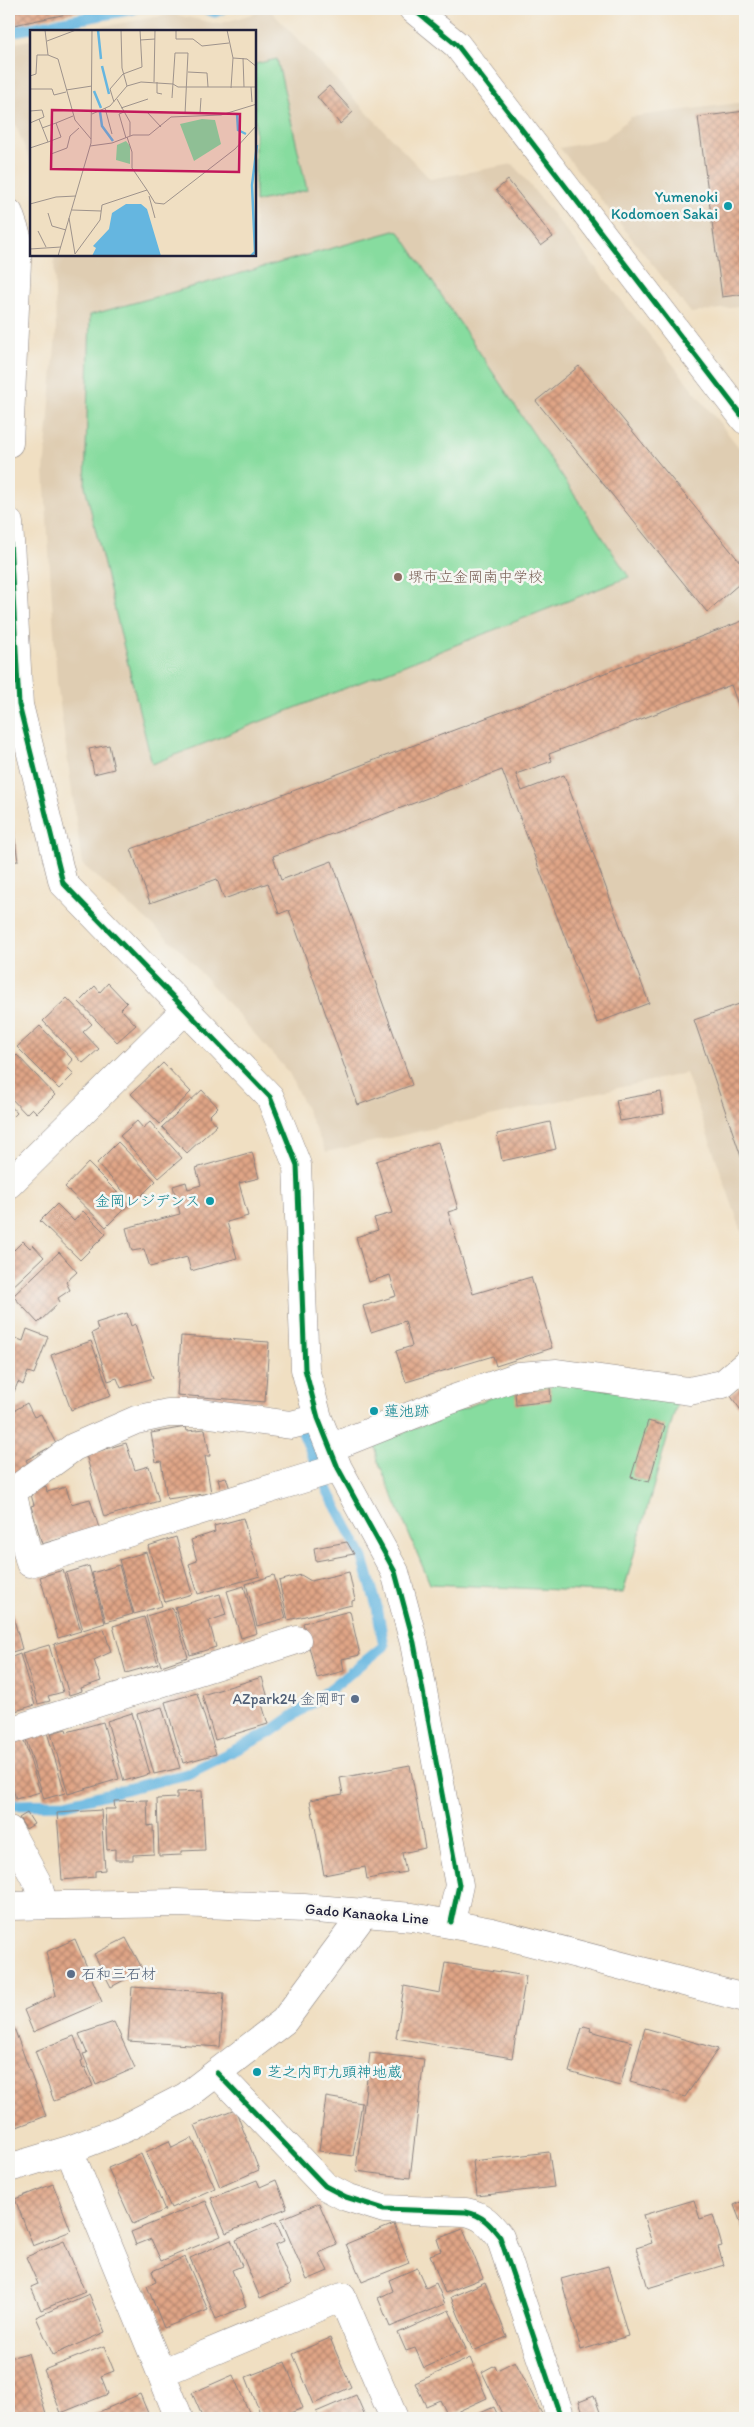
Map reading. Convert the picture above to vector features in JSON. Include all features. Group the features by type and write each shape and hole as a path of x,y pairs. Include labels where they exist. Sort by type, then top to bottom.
{"street":[{"path":"413,9 458,45 745,420"},
{"path":"9,213 18,239 9,444"},
{"path":"9,523 14,705 63,883 270,1097 297,1165 308,1421 330,1466 394,1572 414,1643 459,1884 451,1922"},
{"path":"9,1184 186,1009"},
{"path":"308,1421 202,1413 168,1414 136,1420 74,1447 10,1493 30,1564 330,1466 446,1402 519,1376 557,1373 689,1391 723,1384 745,1366"},
{"path":"9,1731 297,1640"},
{"path":"9,1830 37,1882 44,1905"},
{"name":"Gado Kanaoka Line","path":"9,1906 177,1903 366,1912 451,1922 745,1998"},
{"path":"9,2168 69,2150 123,2129 185,2097 284,2021 366,1912"},
{"path":"217,2073 326,2186 367,2206 384,2209 466,2212 476,2214 488,2222 500,2237 561,2418"},
{"path":"69,2150 179,2418"},
{"path":"161,2374 342,2297 394,2418"}],"shaded area":[{"name":"堺市立金岡南中学校","path":"269,9 430,179 513,164 745,455 745,1241 686,1073 326,1152 289,1073 181,950 82,864 57,683 44,471 56,334 54,256 256,256 256,30 84,30 172,14 219,24"},
{"path":"30,40 30,161 9,109 9,44"},
{"path":"745,102 745,306 691,313 560,148 605,139 631,117"}],"green space":[{"path":"277,59 307,190 256,202 256,64"},
{"path":"398,230 629,577 152,764 85,486 90,315"},
{"path":"557,1382 678,1400 623,1593 430,1584 378,1461 375,1444 522,1385"}],"building":[{"path":"9,9 86,9 86,10 9,26"},
{"path":"329,86 353,112 340,124 317,97"},
{"name":"Yumenoki Kodomoen Sakai","path":"745,111 745,294 722,297 698,117"},
{"path":"508,180 553,237 541,246 496,190"},
{"path":"579,366 745,568 745,594 739,584 707,612 536,401"},
{"path":"745,620 745,680 739,682 745,700 745,725 731,685 549,754 552,761 516,774 522,791 564,775 649,1003 597,1023 502,770 273,856 281,880 332,861 412,1085 358,1105 289,910 279,914 268,883 224,899 217,879 150,903 131,849 240,811"},
{"path":"109,745 114,769 94,774 89,749"},
{"path":"9,811 11,811 18,861 9,862"},
{"path":"108,983 127,1003 121,1009 136,1025 117,1042 79,1002 95,986 100,992"},
{"path":"67,998 92,1024 83,1032 99,1049 83,1063 43,1021"},
{"path":"745,1002 745,1168 694,1020"},
{"path":"40,1026 73,1060 67,1067 74,1074 59,1089 17,1047"},
{"path":"17,1055 55,1095 37,1113 32,1108 26,1114 9,1096 9,1063"},
{"path":"163,1063 191,1092 160,1124 131,1094"},
{"path":"202,1090 218,1107 209,1116 217,1125 187,1153 162,1127"},
{"path":"661,1092 664,1114 620,1121 616,1100"},
{"path":"9,1104 17,1113 9,1121"},
{"path":"137,1121 143,1128 150,1122 182,1158 159,1178 120,1136"},
{"path":"550,1122 556,1149 502,1161 497,1134"},
{"path":"118,1142 156,1181 134,1203 97,1163"},
{"path":"438,1142 458,1209 448,1212 473,1294 531,1277 552,1348 496,1366 493,1356 406,1382 396,1351 412,1346 405,1321 371,1332 363,1306 396,1296 390,1275 369,1282 356,1237 378,1230 374,1218 392,1213 376,1161"},
{"name":"金岡レジデンス","path":"252,1152 259,1178 239,1183 248,1216 227,1222 237,1258 191,1271 187,1257 150,1267 144,1249 132,1251 126,1228 180,1214 173,1186 186,1182 188,1189 201,1185 196,1168"},
{"path":"88,1163 129,1204 106,1227 65,1187"},
{"path":"57,1204 74,1221 83,1211 106,1234 80,1260 40,1221"},
{"path":"23,1241 30,1248 33,1245 44,1257 9,1290 9,1248 11,1246 14,1250"},
{"path":"59,1252 77,1272 66,1282 70,1290 58,1298 60,1302 38,1323 13,1296"},
{"path":"127,1313 131,1326 135,1324 153,1378 121,1388 117,1378 108,1381 92,1333 98,1330 96,1323"},
{"path":"27,1329 48,1337 34,1374 28,1372 23,1385 18,1382 14,1392 9,1390 9,1355 15,1338 23,1341"},
{"path":"181,1336 269,1342 265,1402 177,1395"},
{"path":"91,1341 111,1396 71,1410 51,1355"},
{"path":"745,1383 745,1416 730,1395"},
{"path":"550,1387 551,1401 516,1405 515,1391"},
{"path":"27,1403 34,1417 41,1414 56,1444 26,1460 29,1466 9,1476 9,1407 12,1405 15,1410"},
{"path":"648,1421 665,1426 649,1482 631,1477"},
{"path":"186,1427 187,1431 205,1429 210,1456 205,1456 211,1493 167,1499 161,1461 156,1462 151,1433"},
{"path":"126,1443 135,1470 149,1466 159,1501 104,1517 86,1455"},
{"path":"226,1477 230,1489 221,1491 218,1479"},
{"path":"46,1486 47,1492 66,1487 71,1504 90,1499 99,1528 42,1544 31,1506 34,1505 30,1491"},
{"path":"243,1518 260,1576 198,1594 189,1564 197,1561 191,1540 215,1532 214,1526"},
{"path":"176,1537 192,1594 165,1602 148,1546"},
{"path":"347,1542 354,1554 316,1561 314,1548"},
{"path":"146,1552 162,1606 134,1614 119,1560"},
{"path":"119,1565 133,1614 106,1622 92,1573"},
{"path":"89,1566 105,1623 83,1630 66,1573"},
{"path":"63,1570 81,1631 58,1638 40,1577"},
{"path":"349,1572 355,1600 352,1601 352,1605 288,1620 279,1581 301,1575 311,1581"},
{"path":"274,1575 286,1618 257,1626 246,1584"},
{"path":"244,1586 257,1633 241,1638 227,1591"},
{"path":"220,1594 226,1615 209,1621 216,1647 190,1655 175,1607"},
{"path":"9,1601 22,1649 9,1653"},
{"path":"173,1608 188,1657 161,1666 146,1616"},
{"path":"350,1611 360,1655 342,1659 344,1671 317,1678 303,1623"},
{"path":"144,1617 158,1664 126,1673 113,1626"},
{"path":"104,1629 111,1652 94,1660 101,1681 81,1688 82,1691 69,1695 54,1644"},
{"path":"49,1645 63,1692 48,1696 50,1701 38,1704 22,1653"},
{"path":"20,1654 35,1705 12,1712 9,1703 9,1658"},
{"path":"262,1677 268,1698 261,1701 268,1724 215,1740 202,1695"},
{"path":"197,1693 216,1754 183,1763 165,1702"},
{"path":"162,1707 180,1768 154,1774 137,1714"},
{"path":"132,1713 150,1774 124,1781 107,1721"},
{"path":"103,1722 119,1779 68,1794 51,1733 66,1729 67,1732"},
{"path":"47,1732 65,1793 44,1799 26,1739"},
{"path":"24,1740 40,1792 16,1799 9,1775 9,1744"},
{"path":"410,1765 425,1848 402,1853 406,1872 367,1879 365,1867 324,1875 310,1800 343,1794 340,1778"},
{"path":"202,1791 205,1850 181,1851 181,1855 159,1856 157,1799 177,1798 177,1792"},
{"path":"147,1800 148,1826 153,1825 154,1854 133,1855 133,1860 115,1860 115,1849 107,1850 105,1809 115,1809 114,1801"},
{"path":"101,1810 105,1870 95,1871 95,1877 62,1880 57,1813"},
{"path":"27,1813 34,1824 26,1829 19,1818"},
{"path":"126,1938 143,1970 111,1987 94,1954"},
{"name":"石和三石材","path":"75,1939 102,2002 33,2032 24,2010 56,1995 46,1952"},
{"path":"445,1963 526,1976 512,2058 396,2038 404,1986 440,1993"},
{"path":"132,1987 224,1993 220,2047 128,2041"},
{"path":"114,2022 135,2068 96,2085 83,2054 87,2053 79,2034"},
{"path":"13,2025 46,2116 9,2130 9,2027"},
{"path":"584,2026 591,2028 590,2031 632,2042 620,2086 569,2072"},
{"path":"645,2028 718,2049 685,2097 630,2082"},
{"path":"74,2036 83,2060 81,2061 83,2068 85,2067 93,2086 54,2101 35,2051"},
{"path":"370,2053 424,2059 410,2178 356,2171"},
{"path":"326,2097 362,2103 353,2156 319,2151"},
{"path":"235,2109 259,2170 220,2187 195,2125"},
{"path":"192,2138 215,2188 171,2208 146,2152 169,2141 172,2148"},
{"path":"549,2152 554,2187 477,2196 473,2161"},
{"path":"141,2154 165,2210 133,2224 108,2168"},
{"path":"257,2180 260,2187 276,2180 287,2208 226,2233 211,2198"},
{"path":"53,2184 71,2231 33,2246 15,2199"},
{"path":"694,2200 700,2219 713,2215 722,2246 718,2247 724,2265 648,2288 636,2248 652,2243 643,2215"},
{"path":"745,2200 745,2234 734,2205"},
{"path":"206,2201 221,2236 161,2261 151,2239 136,2245 131,2232"},
{"path":"319,2203 337,2245 319,2253 328,2271 307,2280 281,2219"},
{"path":"276,2222 284,2241 275,2245 291,2284 260,2298 236,2240"},
{"path":"394,2224 409,2263 362,2282 346,2244"},
{"path":"463,2229 483,2278 445,2293 430,2255 441,2251 437,2239"},
{"path":"231,2240 242,2266 232,2270 246,2306 216,2319 190,2258"},
{"path":"64,2241 85,2292 41,2310 31,2287 38,2284 26,2257"},
{"path":"185,2257 208,2310 164,2328 147,2286 156,2282 152,2271"},
{"path":"608,2266 628,2336 581,2350 561,2279"},
{"path":"417,2268 426,2288 436,2283 445,2304 390,2327 378,2298 393,2291 389,2280"},
{"path":"485,2282 507,2337 473,2351 451,2297"},
{"path":"89,2294 105,2332 53,2355 36,2317"},
{"path":"449,2310 466,2349 424,2368 415,2348 406,2351 398,2333"},
{"path":"330,2338 351,2387 314,2404 293,2354"},
{"path":"104,2346 114,2371 101,2376 108,2394 61,2413 44,2370"},
{"path":"28,2353 47,2418 9,2418 9,2358"},
{"path":"470,2358 487,2398 448,2416 440,2400 426,2406 415,2383"},
{"path":"515,2361 542,2414 533,2418 504,2418 482,2372 495,2365 497,2370"},
{"path":"285,2362 303,2408 277,2418 262,2418 246,2377"},
{"path":"233,2375 251,2417 203,2418 192,2393"},
{"path":"140,2394 150,2418 85,2418"},
{"path":"356,2395 366,2418 319,2418 316,2412"},
{"path":"594,2395 602,2418 585,2418 579,2401"},
{"path":"494,2407 499,2418 469,2418"}],"waterway":[{"path":"9,32 134,9"},
{"path":"206,9 215,12 222,9"},
{"path":"13,1805 66,1804 187,1774 269,1733 328,1691 384,1646 377,1607 363,1558 328,1491 299,1423"}],"cycle path":[{"path":"413,9 457,45 745,420"},
{"path":"9,523 19,705 63,883 270,1097 297,1165 305,1369 318,1418 338,1468 395,1572 414,1643 459,1885 451,1922"},
{"path":"217,2073 325,2186 346,2197 384,2209 466,2212 477,2215 489,2224 500,2237 561,2418"}],"place":[{"name":"Yumenoki Kodomoen Sakai","path":"728,206"},
{"name":"堺市立金岡南中学校","path":"398,577"},
{"name":"金岡レジデンス","path":"210,1201"},
{"name":"蓮池跡","path":"374,1411"},
{"name":"AZpark24 金岡町","path":"355,1699"},
{"name":"石和三石材","path":"71,1974"},
{"name":"芝之内町九頭神地蔵","path":"257,2072"}]}
